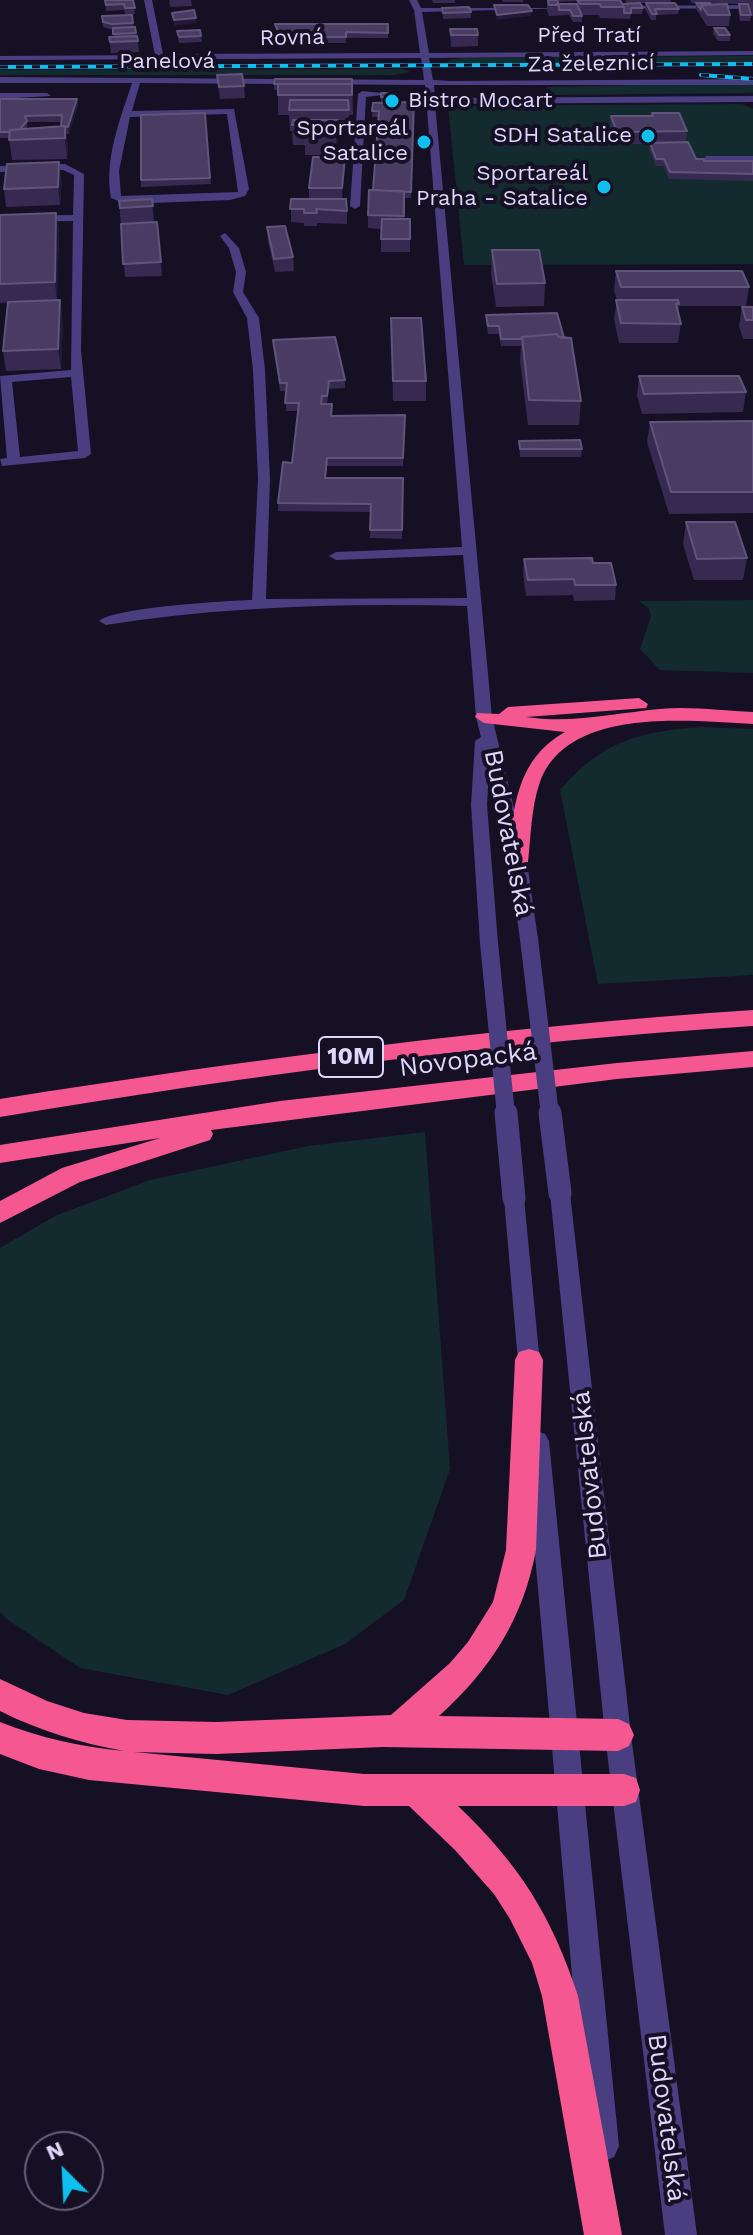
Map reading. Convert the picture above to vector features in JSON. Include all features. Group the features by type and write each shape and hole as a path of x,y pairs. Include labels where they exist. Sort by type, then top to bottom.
{"highway":[{"path":"484,717 584,706 679,703 753,707"},
{"path":"484,717 540,726 593,725 663,714 753,718"},
{"path":"518,862 532,773 554,747 593,725"},
{"path":"704,1021 753,1011"},
{"name":"Novopacká","path":"0,1108 320,1060 583,1030 753,1018"},
{"name":"Novopacká","path":"0,1154 280,1110 617,1071 753,1059"},
{"path":"0,1213 71,1175 280,1110"},
{"path":"397,1731 468,1668 495,1633 509,1607 518,1578 521,1550 529,1360"},
{"path":"0,1694 89,1731 125,1737 238,1738 397,1731 618,1735"},
{"path":"0,1738 39,1753 140,1771 418,1792 624,1790"},
{"path":"418,1792 494,1864 517,1894 549,1960 560,1996 603,2235"}],"street":[{"path":"148,0 160,58"},
{"name":"Budovatelská","path":"413,0 418,10 430,92 484,717 479,805 489,943 611,2235"},
{"path":"602,8 679,4 753,7"},
{"path":"679,4 687,15"},
{"path":"418,10 586,8"},
{"name":"Před Tratí","path":"425,55 753,53"},
{"name":"Rovná","path":"0,58 425,55"},
{"name":"Panelová","path":"0,80 137,80 430,92"},
{"path":"127,114 231,111 244,189 242,194 126,201 116,198 112,187 127,114 137,80"},
{"name":"Za železnicí","path":"430,92 753,82"},
{"path":"417,94 430,92 607,100 753,99"},
{"path":"355,206 362,94 403,94"},
{"path":"0,96 47,96"},
{"path":"607,100 614,117"},
{"path":"706,159 753,159"},
{"path":"0,169 75,169 79,174 77,373 79,421 85,454 7,462 3,380 77,373"},
{"path":"0,219 79,218"},
{"path":"225,236 234,248 241,272 238,292 253,318 259,370 264,479 259,602"},
{"path":"336,556 470,551"},
{"path":"106,621 172,609 259,602 390,599 474,602"},
{"name":"Budovatelská","path":"484,717 518,862 529,939 560,1193 624,1790 681,2235"}],"green space":[{"path":"753,56 753,62 447,64 449,60 465,58"},
{"path":"402,69 411,72 393,75 0,75 0,70"},
{"path":"753,85 753,93 543,95 547,87"},
{"name":"Sportareál Praha - Satalice","path":"742,104 753,109 753,264 464,265 448,106"},
{"path":"753,600 753,673 660,670 640,649 651,616 649,609 639,601"},
{"path":"703,727 753,729 753,975 598,984 560,790 591,760 624,742 660,732"},
{"path":"425,1132 450,1469 404,1600 345,1644 228,1695 80,1668 8,1620 0,1612 0,1248 55,1216 150,1180 308,1146"}],"building":[{"path":"105,0 133,0 135,8 125,8 124,4 106,5"},
{"path":"548,0 557,0 559,5 549,5"},
{"path":"577,0 620,0 624,7 580,4"},
{"path":"640,3 643,8 631,8 631,13 624,13 622,4"},
{"path":"646,3 675,3 679,9 655,9 657,14 652,14"},
{"path":"556,4 577,4 582,16 573,16 570,10 559,10"},
{"path":"727,4 730,15 708,15 701,5"},
{"path":"739,4 748,4 751,15 741,15"},
{"path":"494,5 528,5 532,11 497,15"},
{"path":"469,7 471,12 443,13 442,8"},
{"path":"194,10 196,18 174,20 172,13"},
{"path":"132,15 133,23 112,24 103,22 102,16"},
{"path":"275,24 388,24 388,33 346,32 346,37 321,37 321,33 279,33"},
{"path":"135,27 136,33 113,34 113,28"},
{"path":"714,28 725,28 730,35 719,35"},
{"path":"450,29 477,29 478,35 451,35"},
{"path":"200,30 201,36 179,37 177,31"},
{"path":"137,36 138,41 110,42 109,37"},
{"path":"242,74 244,86 219,87 217,75"},
{"path":"275,79 352,79 352,84 274,84"},
{"path":"278,84 352,84 352,95 278,95"},
{"path":"381,93 395,93 395,97 381,97"},
{"path":"0,99 77,99 68,127 61,126 62,115 25,116 27,121 20,129 0,132"},
{"path":"290,100 348,100 349,110 289,110"},
{"path":"414,102 411,192 373,190 379,111 372,111 373,103"},
{"path":"205,113 210,178 141,180 141,115"},
{"path":"652,113 679,113 687,131 617,132 611,116 653,116"},
{"path":"293,120 338,120 336,134 304,134 306,125 292,125"},
{"path":"65,126 65,138 9,140 10,130"},
{"path":"688,142 696,159 753,161 753,174 670,172 664,159 656,159 650,143"},
{"path":"313,157 345,157 342,188 309,188"},
{"path":"59,162 58,187 4,189 7,164"},
{"path":"369,190 404,191 404,216 368,215"},
{"path":"152,199 153,206 120,208 119,201"},
{"path":"291,199 346,199 347,211 316,209 317,213 304,213 304,209 290,209"},
{"path":"56,213 55,282 0,284 0,215"},
{"path":"382,219 410,219 410,239 381,239"},
{"path":"157,222 161,262 123,264 121,224"},
{"path":"285,226 293,257 274,259 267,227"},
{"path":"492,250 539,250 545,283 497,284"},
{"path":"616,271 742,271 749,287 621,287"},
{"path":"60,300 58,349 3,351 8,302"},
{"path":"616,300 678,300 679,304 676,304 681,324 621,323"},
{"path":"742,307 753,307 753,320 746,320"},
{"path":"557,313 564,338 557,334 501,339 499,326 488,326 486,315"},
{"path":"391,318 421,318 426,381 393,381"},
{"path":"557,334 558,337 571,338 581,401 529,400 522,337"},
{"path":"335,337 345,380 329,381 327,396 322,396 321,404 332,404 331,416 405,415 403,458 327,458 325,478 403,478 402,530 370,530 371,504 278,503 283,462 292,463 299,403 285,403 287,383 280,383 273,340"},
{"path":"639,376 739,376 746,392 644,394"},
{"path":"753,421 753,492 671,492 650,422"},
{"path":"580,440 582,449 520,449 519,441"},
{"path":"686,522 735,522 747,558 697,559"},
{"path":"592,558 593,563 611,563 616,585 575,585 574,579 528,580 524,559"}],"railway":[{"path":"0,67 753,64"},
{"path":"701,75 753,79"}],"place":[{"name":"Bistro Mocart","path":"392,101"},
{"name":"SDH Satalice","path":"648,136"},
{"name":"Sportareál Satalice","path":"424,142"},
{"name":"Sportareál Praha - Satalice","path":"604,187"}]}
